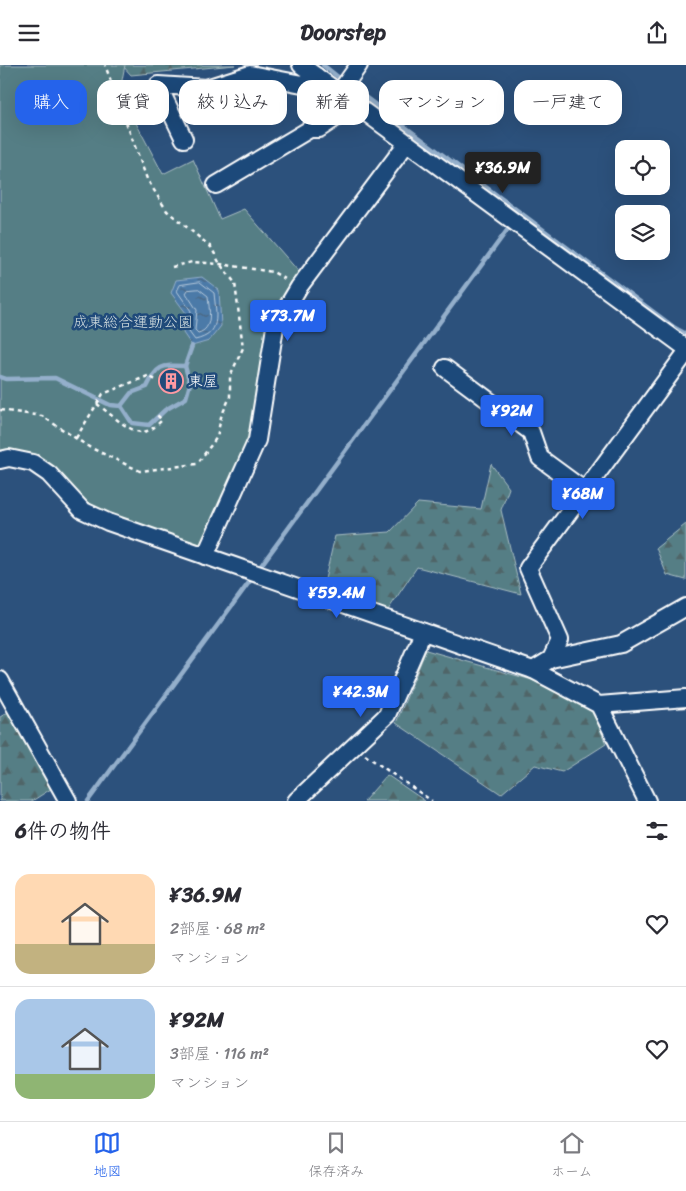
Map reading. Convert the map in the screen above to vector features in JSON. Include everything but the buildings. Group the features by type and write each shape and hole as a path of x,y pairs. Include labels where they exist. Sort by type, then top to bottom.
{"street":[{"path":"301,65 320,80"},
{"path":"184,139 158,85 206,88 250,75 302,83 316,77"},
{"path":"369,115 686,348"},
{"path":"216,185 310,129 319,129 325,125"},
{"path":"205,556 257,440 275,327 299,287 407,143"},
{"path":"551,659 560,640 528,569 686,353"},
{"path":"445,368 531,432 540,458 585,491"},
{"path":"0,459 9,458 33,463 49,474 82,510 108,522 533,670 599,705 686,698"},
{"path":"533,670 551,659 621,644 686,607"},
{"path":"296,801 387,715 423,632"},
{"path":"0,680 68,801"},
{"path":"599,705 647,801"}],"path":[{"path":"0,411 42,416 89,447 140,471 197,464 217,437 220,417 230,397 230,376 243,348 236,283 220,264 211,247 168,211 146,179 105,65"},
{"path":"172,267 192,262 273,272 299,287"},
{"path":"76,438 103,395 148,376 156,381"},
{"path":"97,404 129,428 141,432 154,428 162,420 156,414"},
{"path":"353,747 432,801"}],"green space":[{"name":"成東総合運動公園","path":"0,65 125,65 122,80 97,80 97,125 137,125 163,174 193,159 220,219 244,209 299,272 268,327 249,437 201,547 97,512 44,460 14,452 0,454"},
{"path":"122,65 235,65 131,75"},
{"path":"491,464 509,488 501,510 521,594 417,567 386,613 322,592 335,536 390,532 418,503 481,509"},
{"path":"686,524 686,580 667,575 656,548"},
{"path":"426,650 532,680 593,711 606,744 562,772 535,765 501,794 396,723"},
{"path":"10,711 54,787 32,801 0,801 0,717"},
{"path":"387,775 425,801 364,801"}],"water":[{"path":"202,277 219,290 221,326 209,341 192,346 183,333 186,313 171,293 176,280"}],"waterway":[{"path":"323,65 342,80"},
{"path":"369,100 675,328 686,334"},
{"path":"257,571 508,229"},
{"path":"0,377 6,379 55,378 110,405 121,406 131,393 147,387 157,370 165,366 185,366 192,346"},
{"path":"121,406 132,423 149,425 165,410 186,398 190,384 185,366"},
{"path":"88,801 253,577"}],"place":[{"name":"東屋","path":"171,381"}]}
